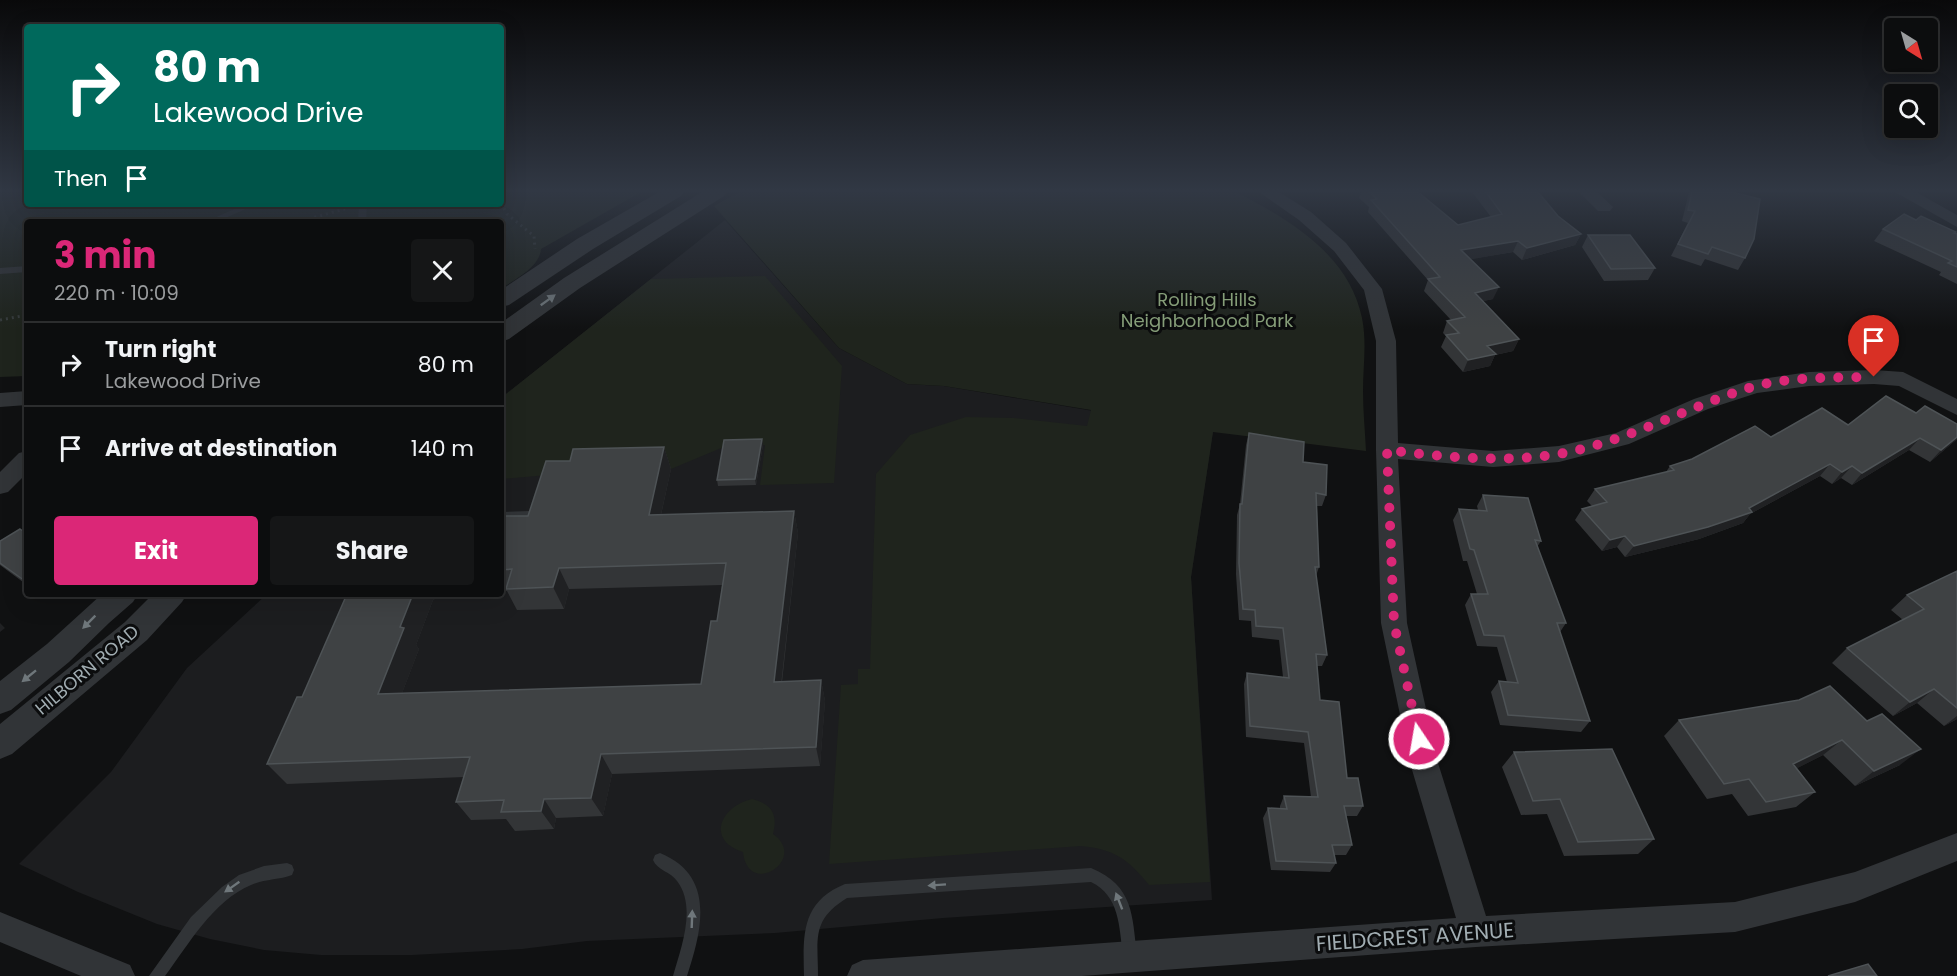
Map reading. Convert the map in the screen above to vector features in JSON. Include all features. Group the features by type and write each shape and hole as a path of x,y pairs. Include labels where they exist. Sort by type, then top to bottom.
{"street":[{"path":"505,293 596,238"},
{"path":"504,332 572,283 644,238"},
{"path":"1329,238 1340,247 1373,289 1386,341 1387,450 1394,623 1424,762 1476,933"},
{"path":"1387,450 1493,459 1559,454 1621,439 1701,404 1755,386 1809,379 1874,377 1903,379 1957,408"},
{"path":"0,400 24,398"},
{"path":"0,486 24,462"},
{"name":"HILBORN ROAD","path":"0,700 58,653 119,597"},
{"name":"HILBORN ROAD","path":"0,744 136,631 169,597"},
{"name":"FIELDCREST AVENUE","path":"863,976 1735,917 1855,887 1957,847"},
{"path":"0,927 119,976"}],"lane":[{"path":"0,271 24,269"},
{"path":"504,516 534,515 540,495"},
{"path":"660,860 681,874 689,889 694,913 691,942 680,976"},
{"path":"156,976 212,902 228,889 266,870 287,870"},
{"path":"811,976 813,918 821,907 845,891 1091,875 1104,879 1120,898 1130,958"}],"path":[{"path":"534,238 535,252"},
{"path":"0,320 24,316"}],"shaded area":[{"path":"703,238 741,238 839,348 907,384 944,386 1213,431 1191,577 1212,900 943,918 775,933 587,941 522,949 412,955 321,955 264,950 210,939 157,924 78,892 19,864 111,772 187,668 264,597 504,597 504,396"}],"green space":[{"path":"0,238 24,238 24,376 0,377"},
{"path":"504,238 561,238 541,249 532,267 504,287"},
{"name":"Rolling Hills Neighborhood Park","path":"742,238 1309,238 1330,257 1344,275 1355,295 1362,318 1365,345 1363,398 1366,451 1213,432 1191,577 1210,882 1149,885 1134,868 1120,857 1093,847 1081,846 829,864 841,685 858,684 858,669 870,669 876,474 910,435 966,417 1014,418 1087,426 1091,410 944,386 907,384 839,348"},
{"path":"765,276 842,366 834,483 760,485 765,445 726,446 671,469 582,472 504,479 504,396 651,279"},
{"path":"752,799 769,807 772,811 775,821 773,834 782,844 784,854 781,863 764,874 755,873 747,866 743,852 731,847 724,840 721,832 722,824 732,809"}],"building":[{"path":"1405,238 1567,238 1527,248 1518,241 1461,250 1499,287 1475,293 1519,339 1487,346 1496,354 1468,360 1446,335 1459,333 1447,321 1465,317 1428,279 1440,277"},
{"path":"1590,238 1632,238 1655,268 1611,269"},
{"path":"1681,238 1754,238 1745,258 1712,247 1708,254 1678,244"},
{"path":"1901,238 1957,238 1957,267 1948,263 1952,261"},
{"path":"1886,396 1916,413 1925,406 1957,424 1957,437 1941,450 1920,438 1862,473 1852,466 1842,472 1830,464 1749,508 1752,512 1708,527 1634,546 1625,536 1610,540 1582,509 1607,502 1595,489 1674,470 1670,466 1692,459 1755,426 1771,437 1822,408 1848,425"},
{"path":"1249,433 1304,442 1303,462 1327,465 1326,495 1316,493 1319,567 1315,567 1327,655 1316,654 1320,700 1339,702 1347,778 1358,778 1363,806 1344,806 1352,845 1332,845 1336,863 1276,861 1268,808 1287,809 1284,796 1318,797 1308,732 1250,726 1247,673 1289,678 1283,628 1256,626 1255,610 1243,609 1239,563 1240,504 1242,504"},
{"path":"762,439 755,479 717,480 724,440"},
{"path":"664,447 649,515 794,511 774,682 821,680 816,747 601,754 591,798 544,799 541,811 501,812 504,800 456,802 470,757 267,764 297,697 302,697 346,597 412,597 400,627 404,628 378,694 701,684 711,621 717,621 726,563 559,568 553,587 506,589 512,569 504,570 504,516 528,516 546,461 570,461 573,449"},
{"path":"1483,495 1528,498 1541,541 1535,540 1566,623 1557,623 1590,721 1508,715 1499,681 1518,683 1504,636 1484,635 1471,594 1488,594 1474,550 1470,549 1459,509 1487,511"},
{"path":"20,529 24,532 24,580 0,563 0,541"},
{"path":"1957,571 1957,708 1934,689 1910,702 1847,648 1924,609 1907,595"},
{"path":"1830,686 1867,721 1882,714 1921,749 1874,771 1842,740 1793,764 1815,792 1766,802 1749,779 1724,784 1679,720 1799,700"},
{"path":"1612,749 1654,839 1578,842 1560,799 1533,801 1514,752"},
{"path":"1868,964 1877,976 1828,976"}],"route":[{"path":"1419,739 1394,623 1387,450 1493,459 1559,454 1621,439 1701,404 1755,386 1809,379 1874,377"}]}
